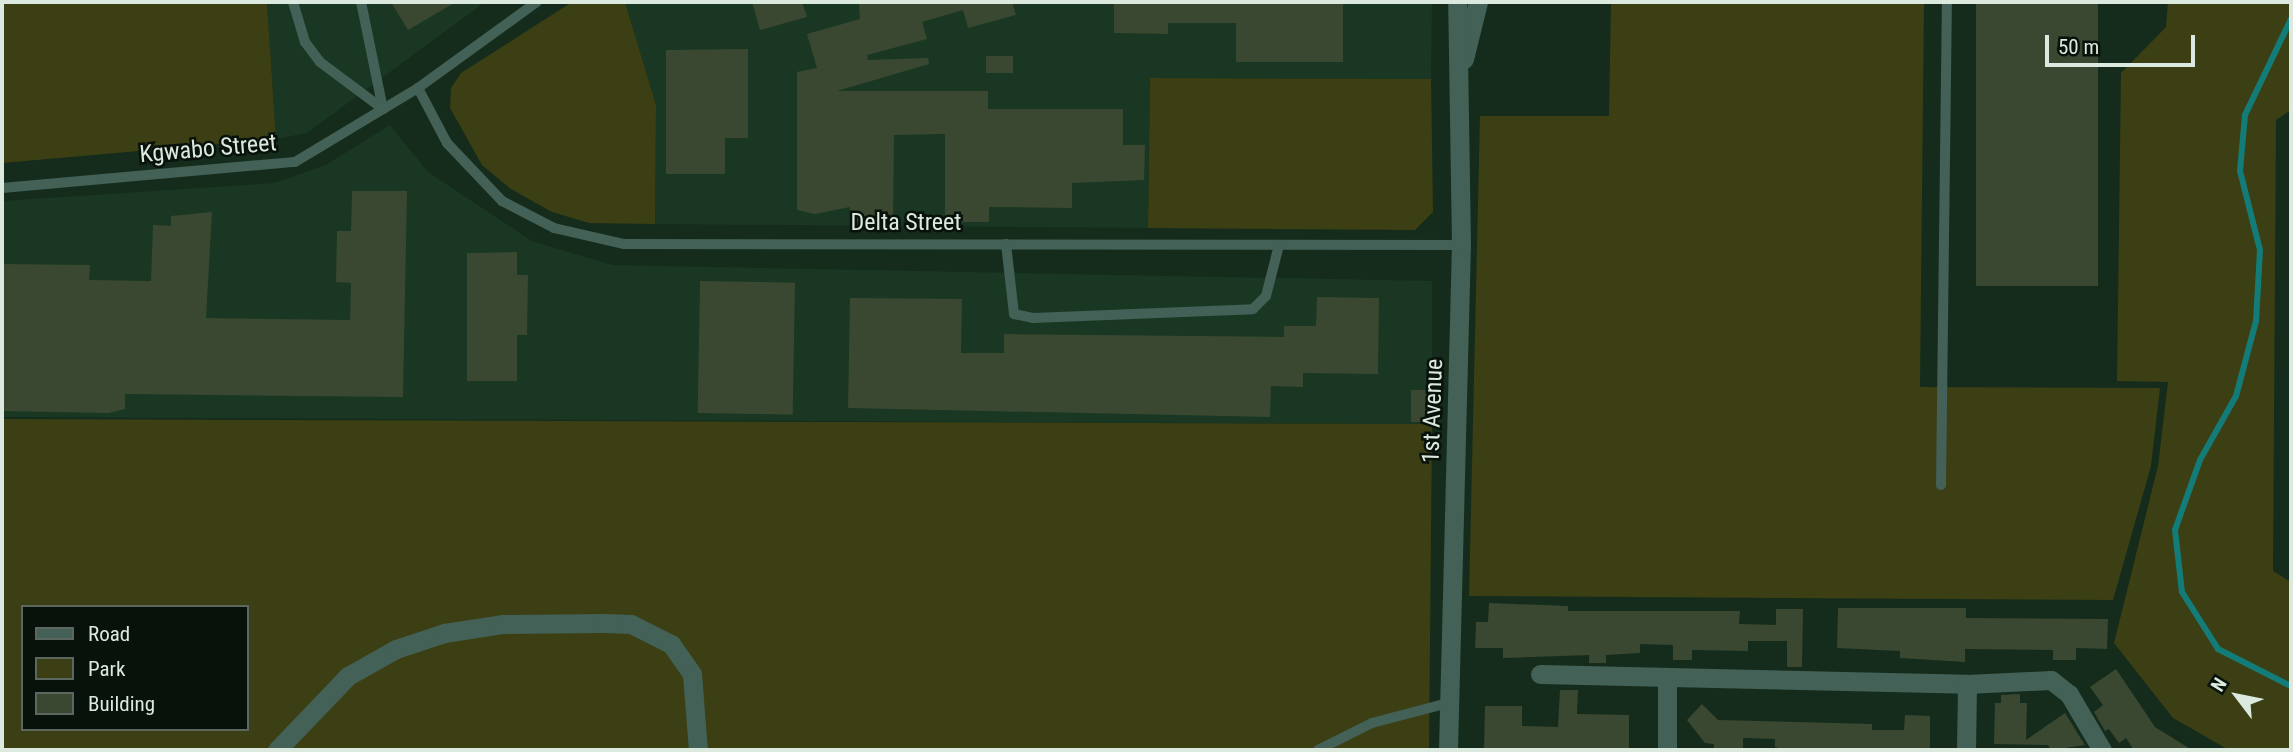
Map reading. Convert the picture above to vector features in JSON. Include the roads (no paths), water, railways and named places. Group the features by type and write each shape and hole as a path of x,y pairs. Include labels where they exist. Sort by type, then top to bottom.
{"street":[{"name":"1st Avenue","path":"1448,750 1461,245 1457,2"},
{"name":"1st Avenue","path":"1460,73 1478,2"},
{"path":"277,750 348,676 396,649 444,633 503,624 605,623 631,624 671,644 692,674 698,750"},
{"path":"1540,674 1967,684 2051,680 2062,685 2102,750"},
{"path":"1667,678 1667,750"},
{"path":"1966,750 1967,684"}],"lane":[{"path":"293,2 305,42 320,62 383,109"},
{"path":"361,2 383,109"},
{"name":"Kgwabo Street","path":"2,188 295,162 418,88 537,2"},
{"path":"1941,485 1947,2"},
{"name":"Delta Street","path":"418,88 447,143 502,201 554,228 624,244 1461,245"},
{"path":"1006,244 1014,314 1032,318 1253,309 1266,296 1279,245"},
{"path":"1318,750 1372,723 1448,703"}],"waterway":[{"path":"2291,19 2245,115 2240,171 2260,250 2256,321 2236,396 2200,460 2175,530 2182,592 2218,649 2291,686"}]}
